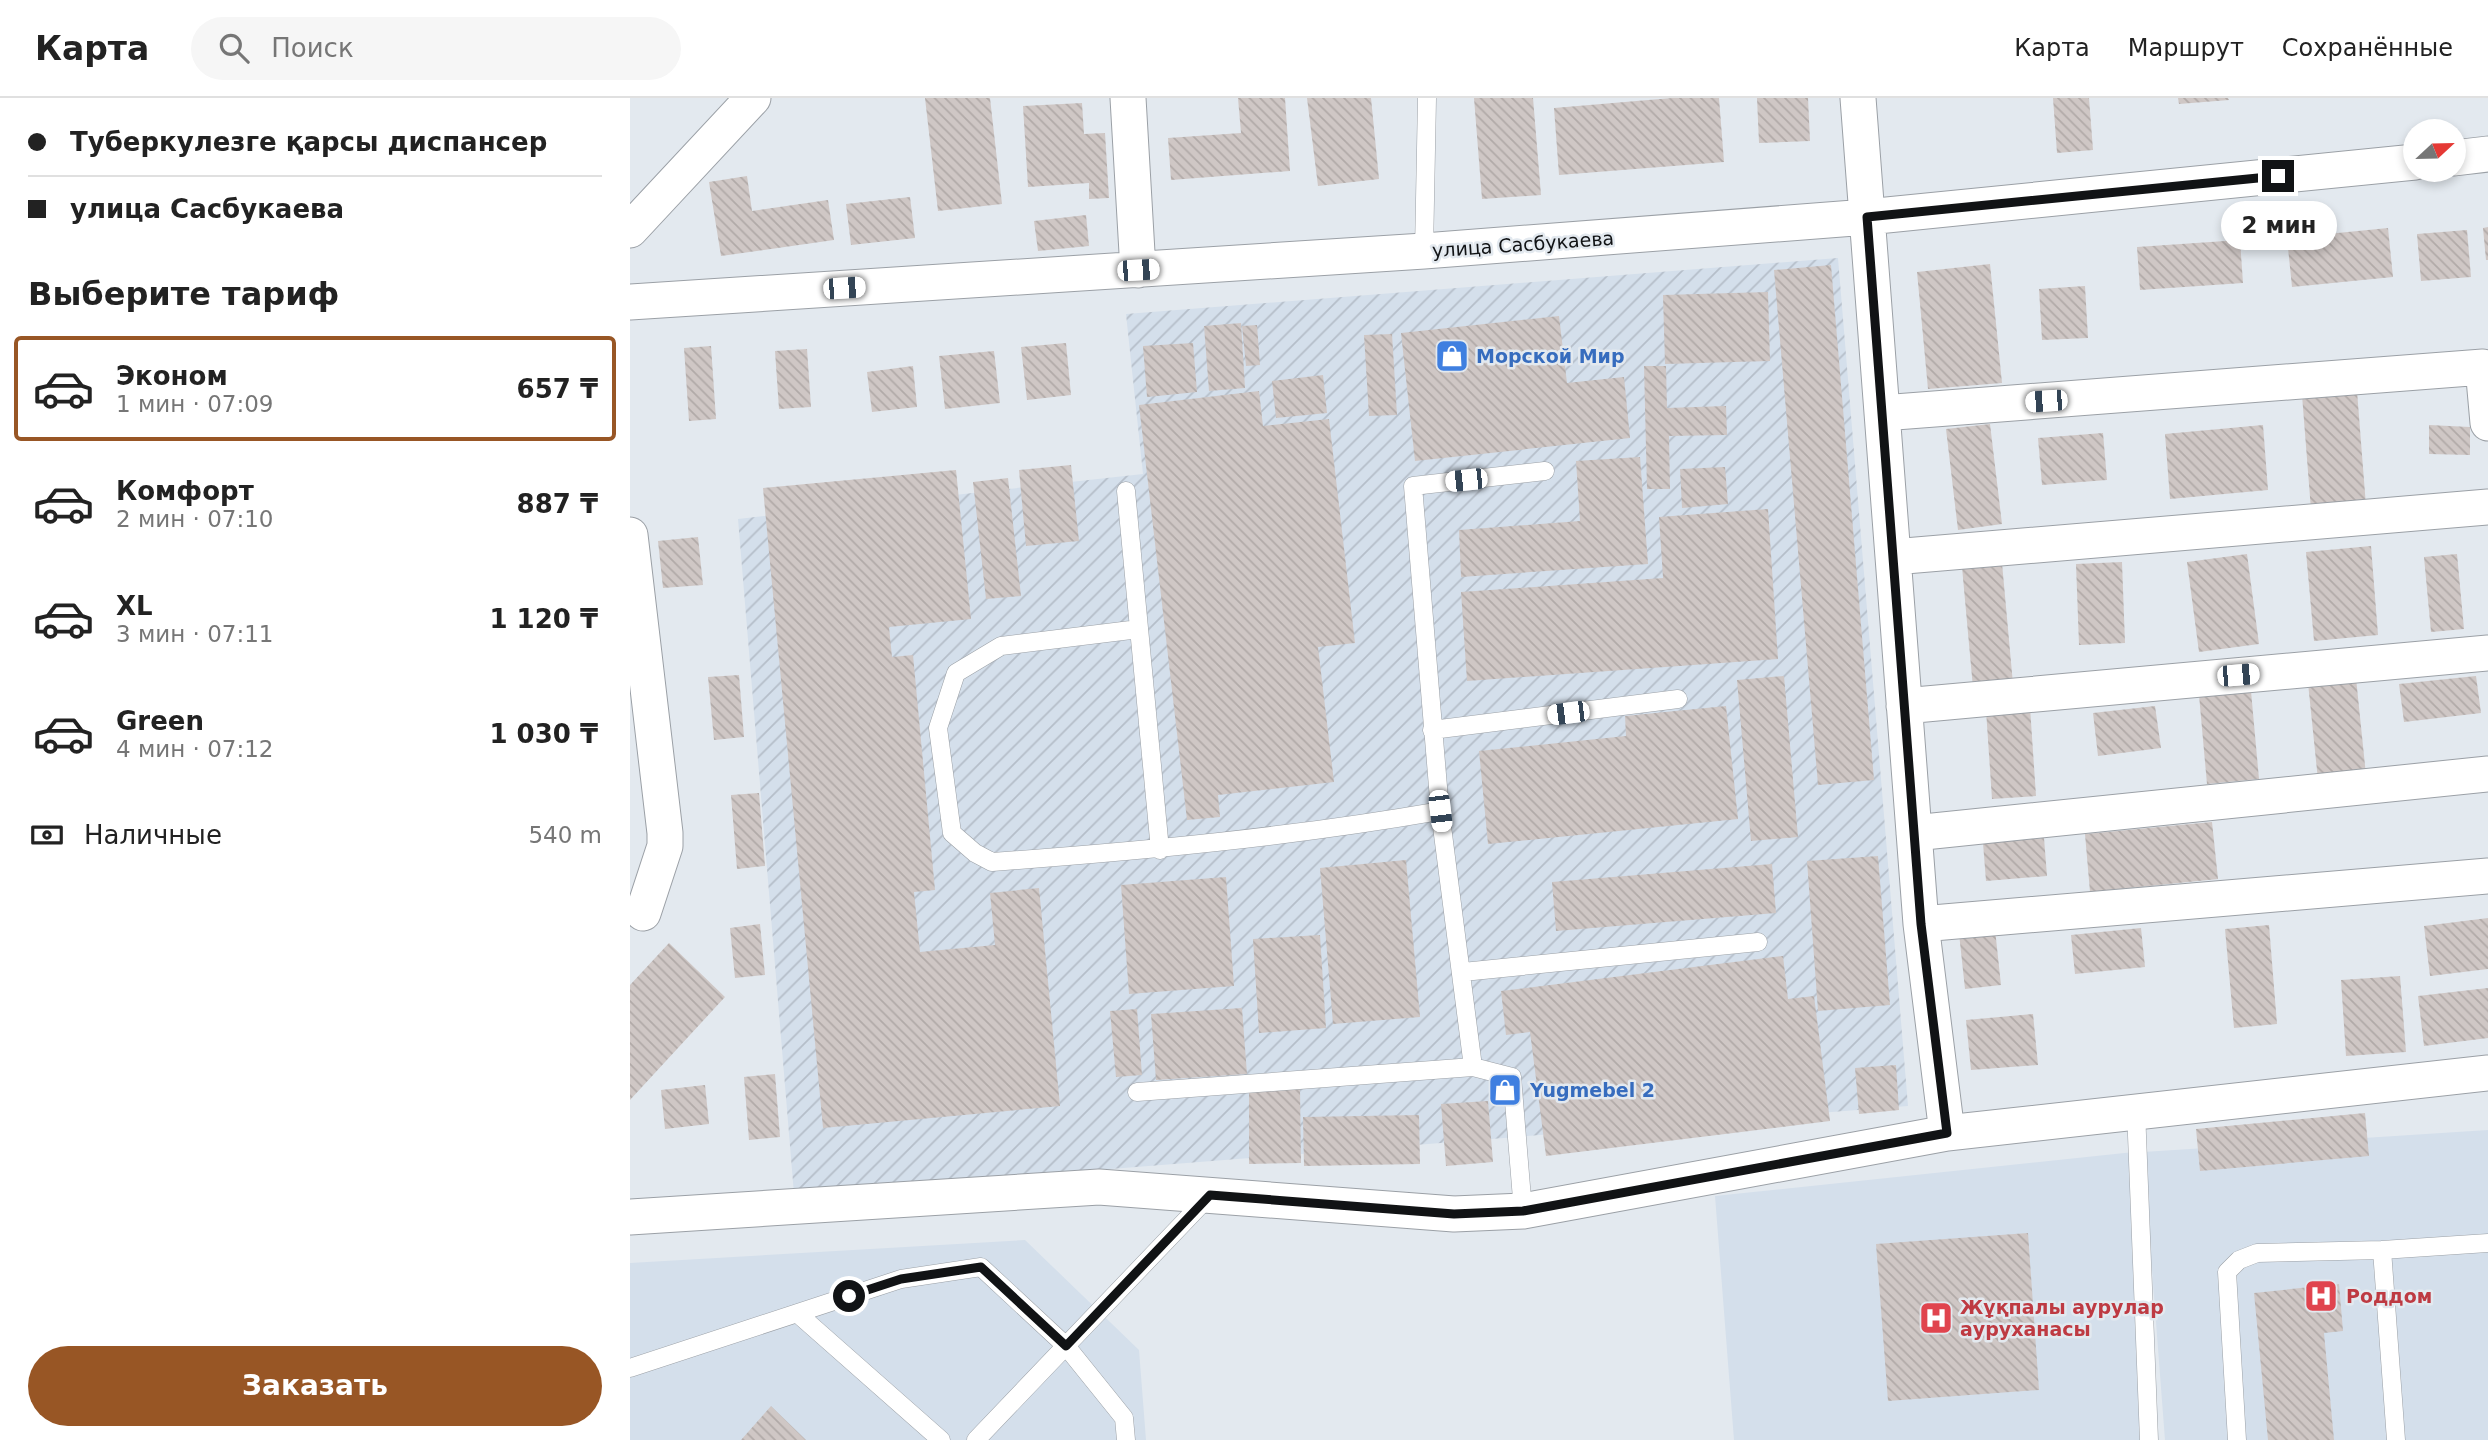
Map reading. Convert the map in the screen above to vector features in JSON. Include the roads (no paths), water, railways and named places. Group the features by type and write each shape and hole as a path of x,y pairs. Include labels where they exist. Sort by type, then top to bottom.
{"street":[{"path":"630,230 754,98"},
{"path":"1128,98 1138,270"},
{"path":"1858,98 1921,924 1947,1133"},
{"path":"2466,157 2488,154"},
{"name":"улица Сасбукаева","path":"630,302 1424,251 1867,217 2403,163"},
{"path":"1882,413 2483,367 2488,423"},
{"path":"1893,556 2488,507"},
{"path":"630,535 665,833 664,846 643,913"},
{"path":"1904,706 2488,653"},
{"path":"1914,833 2488,774"},
{"path":"1921,924 2488,876"},
{"path":"630,1217 1100,1187 1454,1214 1523,1211 1947,1133 2488,1073"}],"lane":[{"path":"1424,251 1427,98"},
{"path":"1473,1067 1463,972 1440,811 1413,486 1545,471"},
{"path":"1126,491 1160,850"},
{"path":"1139,629 1001,646 956,673 938,728 952,833 992,862 1160,850 1291,835 1440,811"},
{"path":"1432,730 1678,699"},
{"path":"1463,972 1758,942"},
{"path":"1137,1092 1473,1067 1512,1077 1523,1211"},
{"path":"2136,1110 2149,1440"},
{"path":"976,1440 1210,1195"},
{"path":"2237,1440 2227,1272 2239,1260 2257,1253 2382,1250 2488,1242"},
{"path":"2382,1250 2396,1440"},
{"path":"630,1368 901,1279 981,1267 1066,1346 1124,1418 1126,1440"},
{"path":"797,1313 941,1440"}],"place":[{"name":"Морской Мир","path":"1452,356"},
{"name":"Yugmebel 2","path":"1505,1090"},
{"name":"Роддом","path":"2321,1296"},
{"name":"Жұқпалы аурулар ауруханасы","path":"1936,1318"}]}
